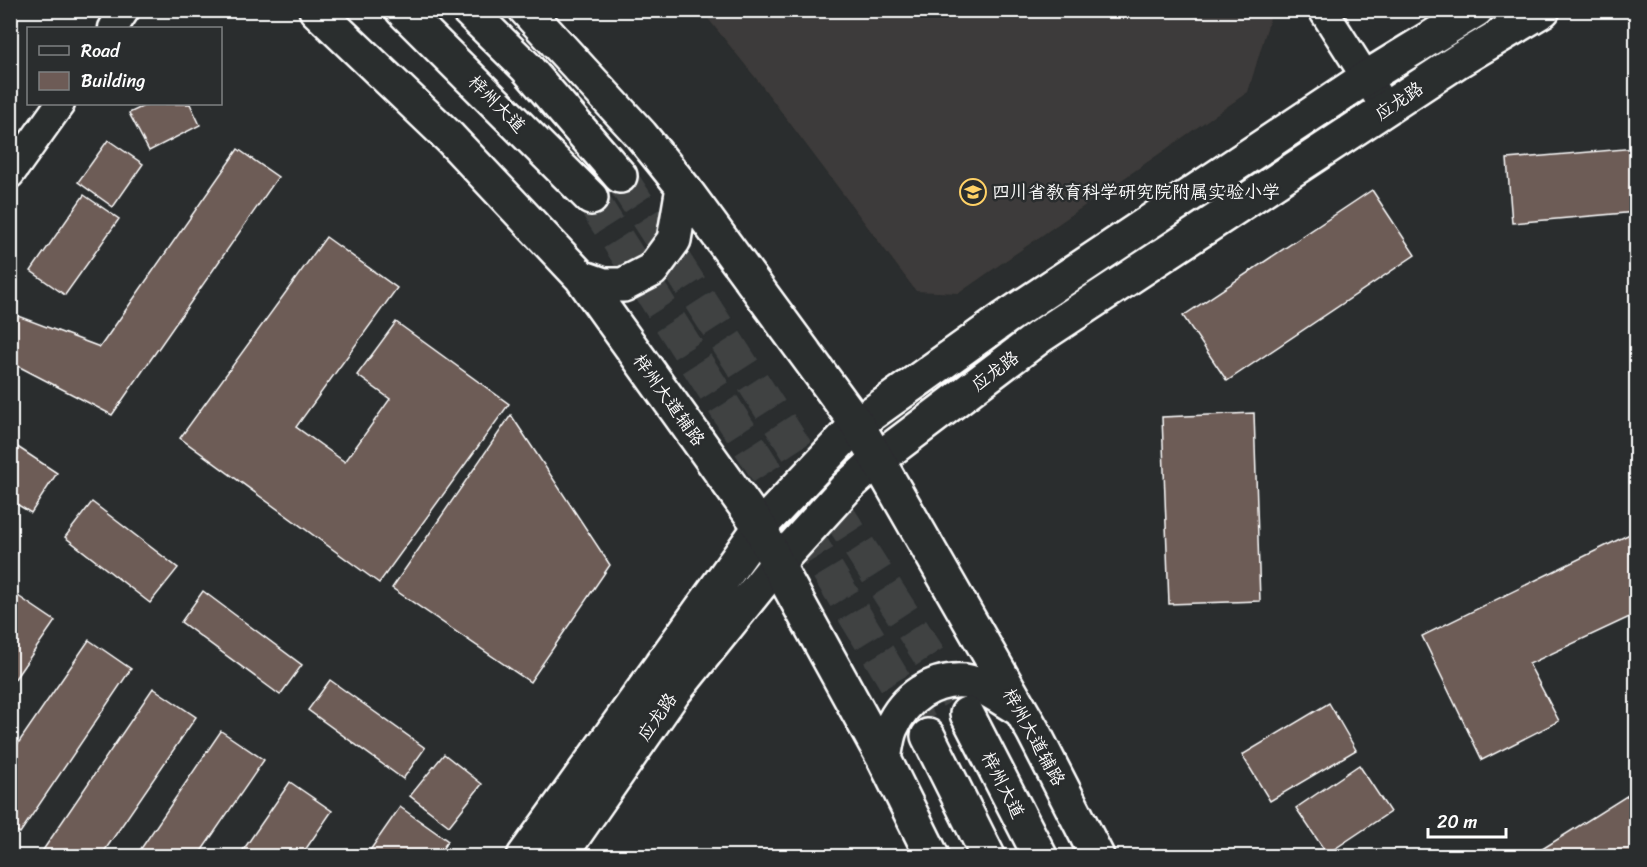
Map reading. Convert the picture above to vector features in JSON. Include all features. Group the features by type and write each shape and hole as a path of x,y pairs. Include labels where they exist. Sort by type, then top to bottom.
{"main road":[{"name":"梓州大道辅路","path":"316,10 450,138 581,277 760,526 777,564 884,759 932,856"},
{"name":"梓州大道","path":"402,10 591,198"},
{"path":"468,10 526,67 620,176"},
{"name":"梓州大道辅路","path":"526,10 641,135 683,187 857,424 1020,710 1096,856"},
{"name":"应龙路","path":"524,856 760,526 857,424 1005,318 1367,77 1476,10"},
{"name":"应龙路","path":"560,856 674,692 777,564 846,488 877,460 1039,338 1458,61 1543,10"},
{"path":"581,277 604,285 623,285 652,270 674,240 683,187"},
{"path":"884,759 891,728 918,691 935,685 965,681 984,688 1020,710"},
{"name":"梓州大道","path":"967,714 1040,856"},
{"path":"928,736 988,856"}],"street":[{"path":"114,27 125,10"},
{"path":"1323,10 1386,110"},
{"path":"10,174 59,105"}],"shaded area":[{"name":"四川省教育科学研究院附属实验小学","path":"702,11 1267,11 1270,18 1248,92 959,293 916,291 759,82"}],"building":[{"path":"146,105 190,105 200,125 149,151 129,113"},
{"path":"108,140 143,164 113,207 78,182"},
{"path":"1636,148 1636,212 1512,223 1507,159"},
{"path":"238,149 278,177 112,415 10,362 10,313 100,347"},
{"path":"1372,190 1415,255 1227,381 1183,316"},
{"path":"84,195 119,219 65,295 31,271"},
{"path":"326,237 397,288 296,427 345,462 390,399 357,375 396,322 509,404 379,583 180,438"},
{"path":"1254,413 1260,601 1169,604 1162,417"},
{"path":"511,415 610,565 530,682 392,588"},
{"path":"10,442 57,473 31,513 10,500"},
{"path":"92,502 178,568 150,603 65,537"},
{"path":"1636,531 1636,614 1529,664 1559,721 1482,760 1422,636"},
{"path":"203,591 302,665 280,695 181,622"},
{"path":"12,592 55,621 10,686 10,594"},
{"path":"89,640 131,669 20,833 10,827 10,755"},
{"path":"330,680 425,748 403,779 308,710"},
{"path":"153,688 196,717 101,856 47,856 41,853"},
{"path":"1329,703 1356,750 1270,801 1242,755"},
{"path":"221,731 264,760 198,856 136,856"},
{"path":"444,754 482,784 449,826 410,796"},
{"path":"1359,765 1390,812 1327,854 1296,808"},
{"path":"290,782 332,811 301,856 239,856"},
{"path":"1636,790 1636,856 1531,856"},
{"path":"400,807 448,841 437,856 366,856"}],"tunnel":[{"path":"620,176 967,714"},
{"path":"591,198 797,520 928,736"}],"place":[{"name":"四川省教育科学研究院附属实验小学","path":"973,192"}]}
